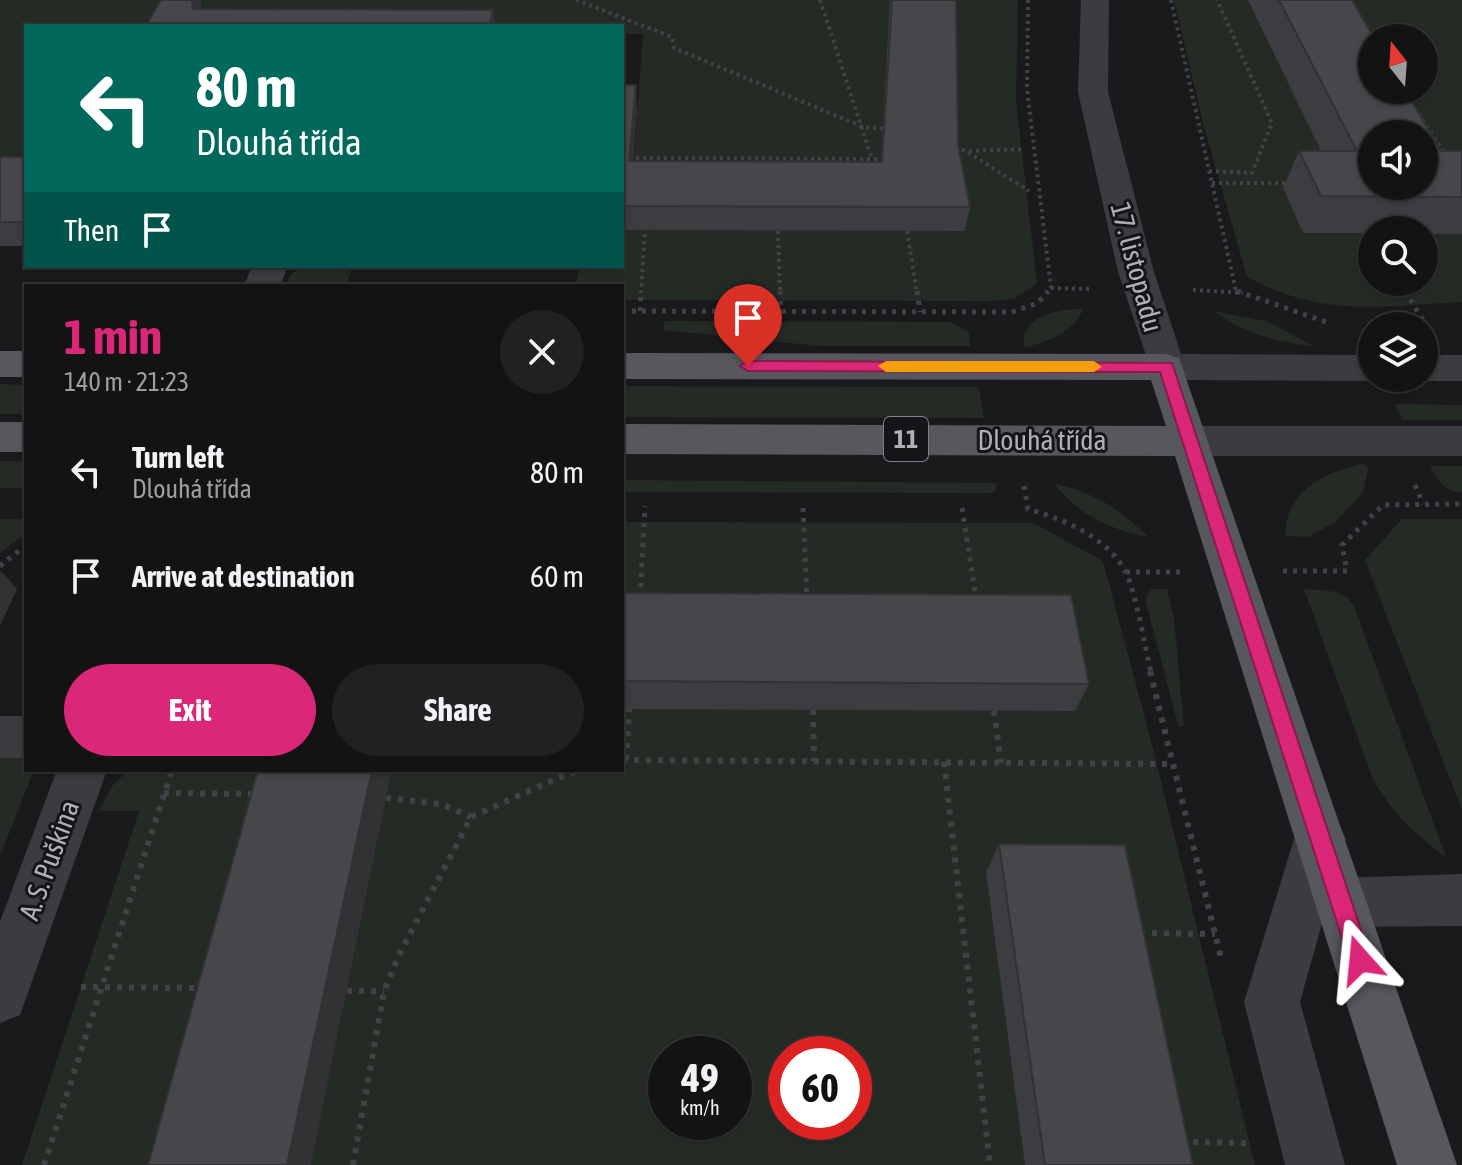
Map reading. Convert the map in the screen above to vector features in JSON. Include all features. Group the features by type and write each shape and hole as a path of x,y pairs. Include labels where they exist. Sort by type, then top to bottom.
{"main road":[{"path":"0,364 24,364"},
{"path":"624,366 1166,367"},
{"name":"17. listopadu","path":"1166,367 1427,1165"},
{"path":"0,437 24,437"},
{"name":"Dlouhá třída","path":"624,439 1189,441"}],"street":[{"name":"17. listopadu","path":"1095,0 1093,92 1136,272 1166,367"},
{"path":"1166,367 1358,368"},
{"path":"1438,368 1462,368"},
{"name":"Dlouhá třída","path":"1189,441 1462,441"},
{"path":"0,737 24,737"},
{"name":"A. S. Puškina","path":"0,995 81,772"},
{"path":"1315,1165 1272,1002 1320,839"},
{"path":"1341,901 1462,900"}],"path":[{"path":"576,0 672,37 674,48 863,127 899,129"},
{"path":"820,0 872,159"},
{"path":"624,311 1012,312 1038,303 1051,288 1027,89 1028,0"},
{"path":"1171,0 1236,291"},
{"path":"1209,171 1252,173 1272,123 1217,0"},
{"path":"1412,104 1451,163"},
{"path":"952,150 1024,149"},
{"path":"966,151 1029,191"},
{"path":"624,158 895,160"},
{"path":"1212,183 1299,183"},
{"path":"640,311 645,230"},
{"path":"778,231 781,312"},
{"path":"907,231 920,312"},
{"path":"1051,288 1082,289"},
{"path":"1194,290 1236,291 1338,326"},
{"path":"1024,485 1028,509 1053,516 1108,547 1126,572 1223,964"},
{"path":"1299,571 1347,571 1342,545 1383,505 1462,504"},
{"path":"639,608 645,506"},
{"path":"803,508 808,608"},
{"path":"962,508 978,610"},
{"path":"0,566 24,547"},
{"path":"1126,572 1160,572"},
{"path":"629,709 624,760 1172,764"},
{"path":"813,710 814,761"},
{"path":"994,711 1001,763"},
{"path":"944,762 990,1165"},
{"path":"44,1165 171,772"},
{"path":"353,1165 384,991 399,955 471,817 576,772"},
{"path":"164,793 264,795"},
{"path":"386,798 427,799 454,806 471,817"},
{"path":"1131,933 1215,934"},
{"path":"81,987 212,988"},
{"path":"347,991 384,991"},
{"path":"1174,1142 1252,1143"}],"shaded area":[{"path":"0,0 1018,0 1016,100 1037,283 1014,299 993,301 624,300 624,284 576,284 579,268 624,268 624,230 964,231 624,185 634,154 643,34 624,34 624,24 24,24 24,161 0,184"},
{"path":"1174,0 1462,0 1462,302 1378,307 1327,304 1301,299 1247,277 1203,123"},
{"path":"301,268 347,268 351,271 347,284 287,284 291,274"},
{"path":"1083,309 1073,324 1059,335 1024,347 1024,336 1035,321 1063,310"},
{"path":"1214,311 1269,322 1313,346 1261,336"},
{"path":"665,321 950,322 969,332 970,346 819,346 663,330"},
{"path":"0,384 24,385 24,414 0,414"},
{"path":"624,386 979,387 984,418 624,417"},
{"path":"1395,404 1462,405 1462,420 1402,420"},
{"path":"0,461 24,461 24,488 0,488"},
{"path":"1364,464 1368,468 1363,493 1335,522 1308,537 1285,536 1287,520 1300,495 1322,478"},
{"path":"1430,466 1462,466 1462,492 1446,488"},
{"path":"624,480 997,483 995,492 624,492"},
{"path":"1055,484 1106,503 1148,537 1096,519 1073,504"},
{"path":"0,519 24,519 24,535 0,553"},
{"path":"1402,519 1462,519 1462,810 1365,560"},
{"path":"624,522 1033,523 1103,561 1154,752 1255,1165 311,1165 392,772 624,772"},
{"path":"1152,589 1167,589 1174,618 1184,726 1178,726 1146,602 1146,596"},
{"path":"1304,589 1339,593 1354,606 1446,857 1404,822 1372,777"},
{"path":"0,755 24,759 24,772 33,772 0,856"},
{"path":"126,772 283,772 180,1165 22,1165 139,811 99,811 113,785"}],"building":[{"path":"161,0 192,0 193,9 493,10 490,24 147,24"},
{"path":"892,0 956,0 958,144 970,207 624,206 624,85 636,85 629,161 882,162"},
{"path":"1279,0 1352,0 1366,24 1358,24 1358,104 1413,104 1423,120 1358,120 1358,196 1321,196 1299,151 1357,151"},
{"path":"1438,146 1441,151 1462,151 1462,197 1438,197"},
{"path":"0,157 24,157 24,222 0,222"},
{"path":"624,593 1071,595 1089,684 624,681"},
{"path":"257,772 372,772 287,1165 148,1165"},
{"path":"999,844 1125,845 1193,1165 1045,1165"}],"slow traffic":[{"path":"886,366 1094,367"}],"route":[{"path":"748,366 1166,367 1360,960"}]}
